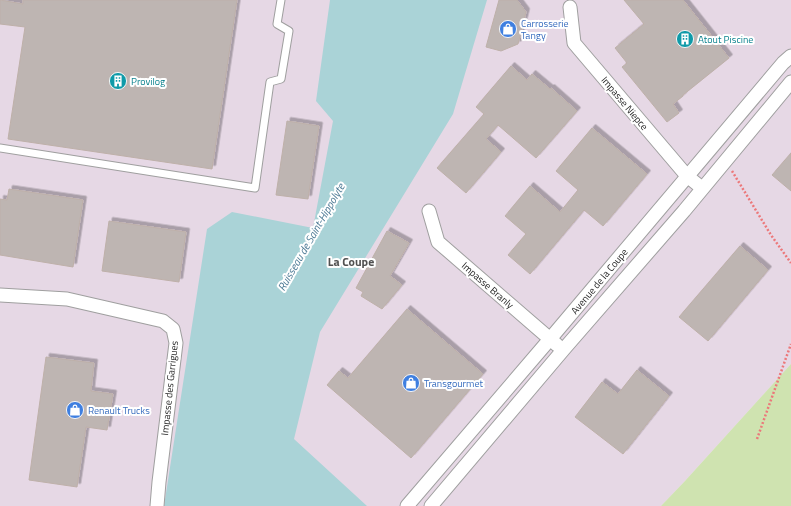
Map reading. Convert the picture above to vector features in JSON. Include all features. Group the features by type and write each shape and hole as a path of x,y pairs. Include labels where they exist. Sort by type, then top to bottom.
{"street":[{"name":"Impasse Niepce","path":"570,7 574,43 687,176 702,188"},
{"name":"Avenue de la Coupe","path":"407,506 783,63 791,56"},
{"name":"Avenue de la Coupe","path":"431,506 564,349 684,211 791,82"},
{"name":"Impasse Branly","path":"428,211 438,242 550,339 564,349"},
{"name":"Impasse des Garrigues","path":"0,295 67,299 163,321 173,329 176,343 157,506"}],"lane":[{"path":"0,148 255,188 270,82 281,79 289,31 277,24 281,0"}],"path":[{"path":"726,160 771,235 791,263"},
{"path":"757,439 791,344"}],"shaded area":[{"path":"0,0 791,0 791,364 661,506 0,506"}],"green space":[{"path":"791,364 791,506 661,506 685,481"}],"water":[{"name":"Ruisseau de Saint-Hippolyte","path":"330,0 487,0 453,114 320,332 294,439 367,506 164,506 207,229 232,212 313,228 333,121 316,101"}],"building":[{"name":"Provilog","path":"0,0 23,4 23,0 237,0 212,169 8,139 25,27 0,24"},
{"path":"499,0 517,0 526,12 518,44 501,51 486,47"},
{"path":"624,0 683,0 729,58 673,104 679,113 667,122 622,67 627,63 615,48 644,24"},
{"path":"511,66 527,80 532,74 550,89 551,88 577,111 536,158 498,125 486,139 501,152 466,193 437,168 484,114 476,107"},
{"path":"287,121 319,126 308,199 276,195"},
{"path":"592,128 647,174 603,226 584,210 530,274 508,255 526,234 505,216 530,186 560,212 578,190 556,171"},
{"path":"791,153 791,191 772,175"},
{"path":"9,189 83,200 73,267 0,255 0,199 7,200"},
{"path":"109,221 186,232 179,282 102,271"},
{"path":"387,231 409,243 390,276 402,285 382,309 361,296 363,292 356,288"},
{"path":"740,246 768,270 708,341 679,317"},
{"path":"407,309 483,374 411,458 327,385 339,371 348,378"},
{"name":"Renault Trucks","path":"46,357 94,363 91,391 113,394 107,430 86,427 77,487 29,480"},
{"path":"637,370 669,396 623,454 575,417 602,382 618,394"}],"place":[{"name":"Carrosserie Tangy","path":"508,29"},
{"name":"Atout Piscine","path":"685,39"},
{"name":"Provilog","path":"118,81"},
{"name":"Transgourmet","path":"411,383"},
{"name":"Renault Trucks","path":"75,410"}],"district":[{"name":"La Coupe","path":"351,262"}]}
